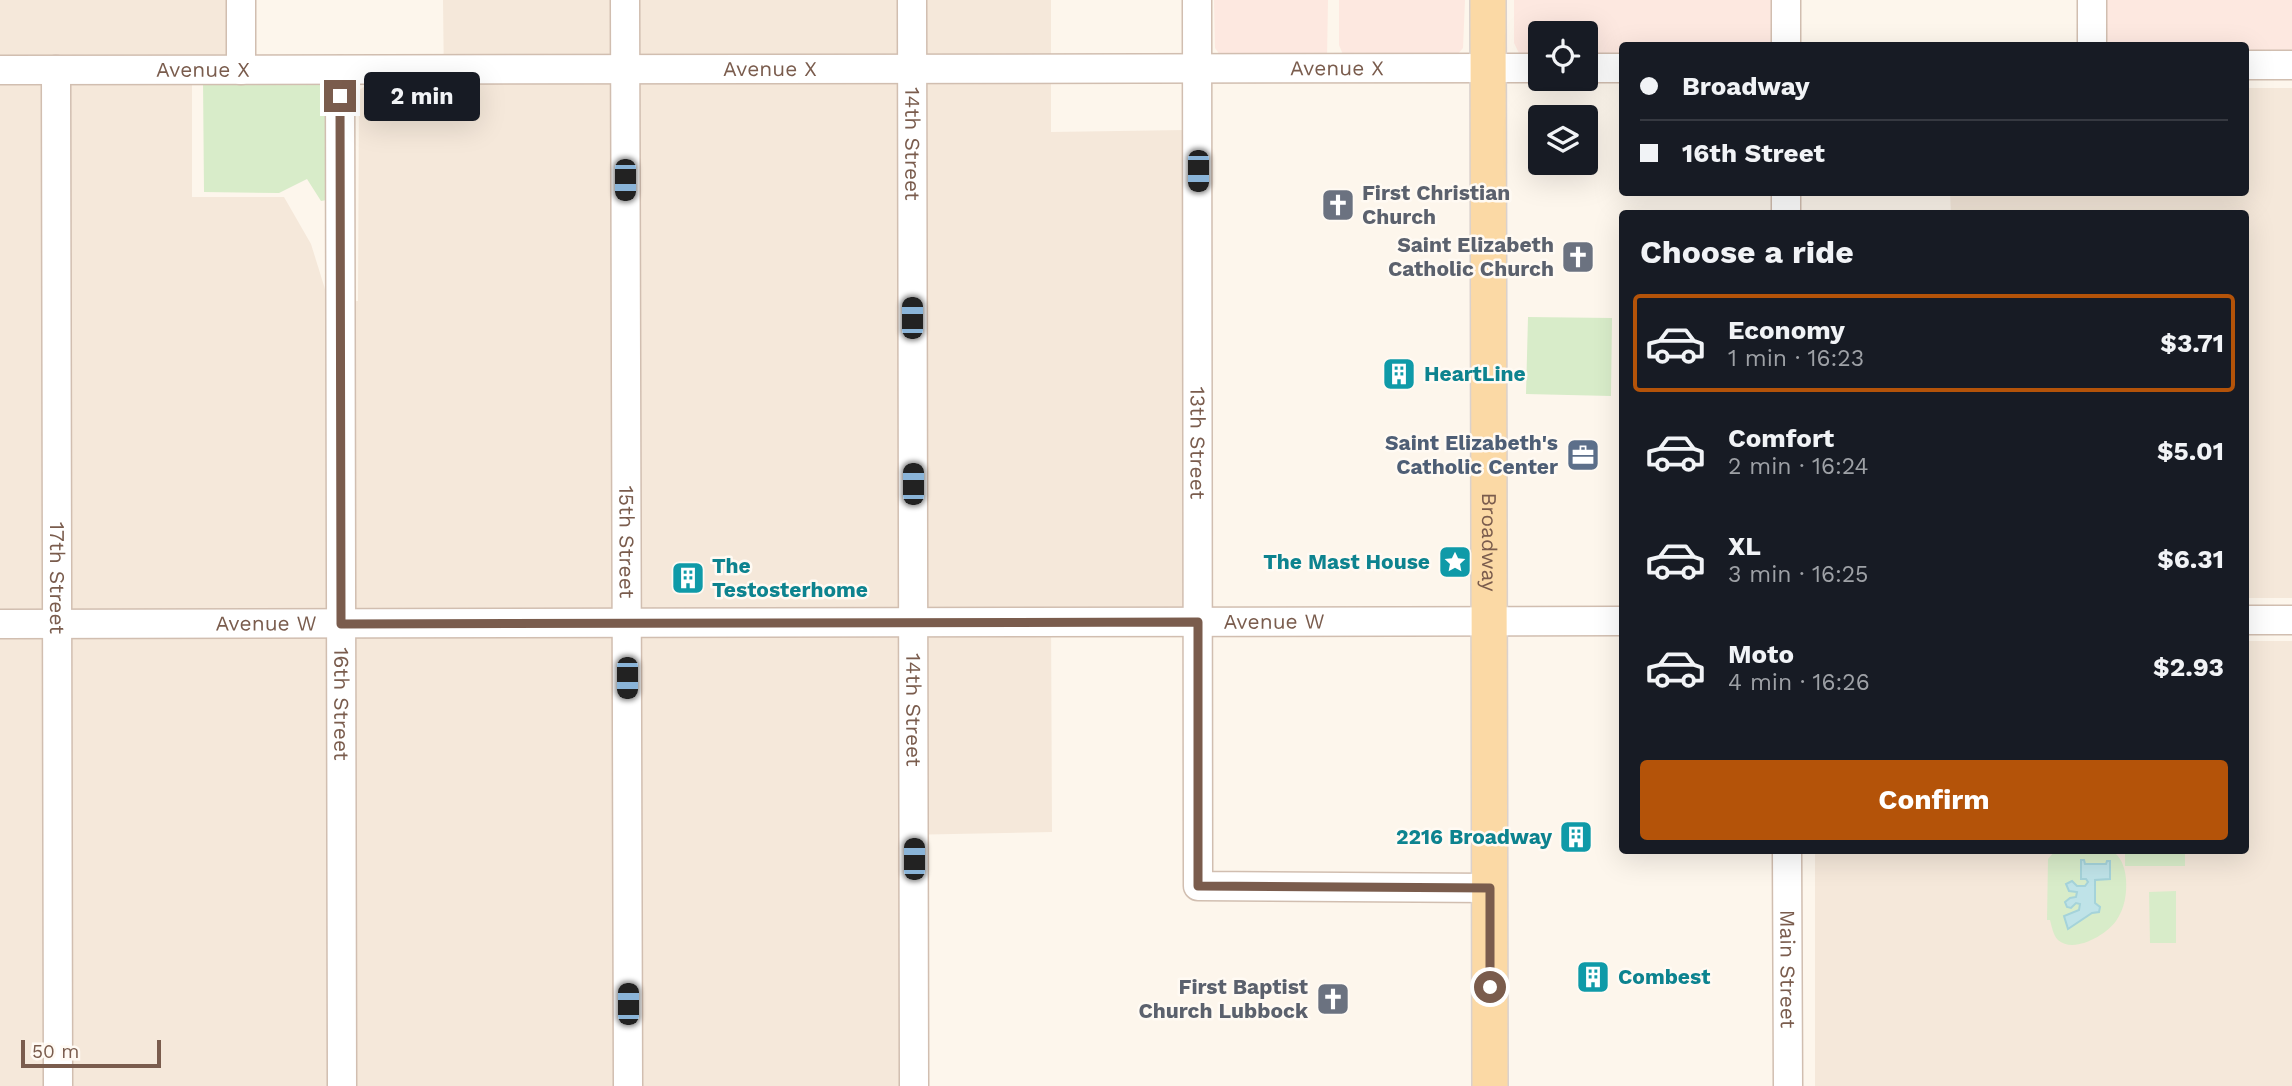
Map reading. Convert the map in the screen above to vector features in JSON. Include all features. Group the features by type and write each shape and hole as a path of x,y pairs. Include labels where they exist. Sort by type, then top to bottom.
{"main road":[{"name":"Broadway","path":"1488,0 1490,1086"}],"street":[{"path":"241,0 241,71"},
{"name":"15th Street","path":"625,0 628,1086"},
{"name":"14th Street","path":"912,0 914,1086"},
{"name":"13th Street","path":"1197,0 1198,886 1490,888"},
{"path":"1786,0 1786,42"},
{"path":"2092,0 2092,42"},
{"path":"2249,65 2292,65"},
{"name":"Avenue X","path":"0,71 1528,68"},
{"path":"1598,68 1619,68"},
{"name":"16th Street","path":"340,70 342,1086"},
{"name":"17th Street","path":"56,71 58,1086"},
{"path":"2249,620 2292,620"},
{"name":"Avenue W","path":"0,624 1619,621"},
{"name":"Main Street","path":"1787,854 1788,1086"}],"shaded area":[{"path":"0,0 229,0 227,55 223,59 192,61 192,197 284,197 311,244 329,302 358,301 359,90 367,85 444,85 443,0 1051,0 1051,132 1185,130 1185,606 1183,609 1051,613 1052,832 902,835 902,1086 0,1086"},
{"path":"1214,0 1328,0 1327,57 1220,55 1215,48"},
{"path":"1339,0 1465,0 1463,48 1456,56 1344,57 1339,45"},
{"path":"1514,0 1775,0 1775,42 1619,42 1619,58 1598,58 1598,21 1528,21 1528,56 1520,55 1514,43"},
{"path":"2107,0 2292,0 2292,56 2249,56 2249,42 2108,42"},
{"path":"2249,88 2292,88 2292,598 2249,598 2249,210 1951,210 1950,196 2249,196"},
{"path":"2249,641 2292,641 2292,1086 1815,1086 1815,854 2249,854"}],"green space":[{"path":"203,80 323,83 328,93 327,200 321,201 307,179 279,193 204,192"},
{"path":"1528,317 1612,318 1611,396 1526,394"},
{"path":"2052,854 2116,854 2120,859 2126,884 2123,906 2116,921 2097,937 2072,945 2056,938 2050,920 2047,920 2048,859"},
{"path":"2125,854 2185,854 2185,866 2125,866"},
{"path":"2176,891 2176,943 2150,943 2149,892"}],"water":[{"path":"2081,860 2084,860 2085,864 2106,864 2110,861 2110,879 2095,880 2095,903 2100,907 2099,912 2092,913 2068,929 2064,916 2079,910 2080,904 2067,907 2065,902 2076,897 2077,892 2069,891 2066,884 2072,881 2077,886 2085,886 2088,882 2081,879"}],"place":[{"name":"First Christian Church","path":"1338,205"},
{"name":"Saint Elizabeth Catholic Church","path":"1578,257"},
{"name":"HeartLine","path":"1399,374"},
{"name":"Saint Elizabeth's Catholic Center","path":"1583,455"},
{"name":"The Mast House","path":"1455,562"},
{"name":"The Testosterhome","path":"688,578"},
{"name":"2216 Broadway","path":"1576,837"},
{"name":"Combest","path":"1593,977"},
{"name":"First Baptist Church Lubbock","path":"1333,999"}],"route":[{"path":"340,96 341,624 1198,622 1198,886 1490,888 1490,987"}]}
